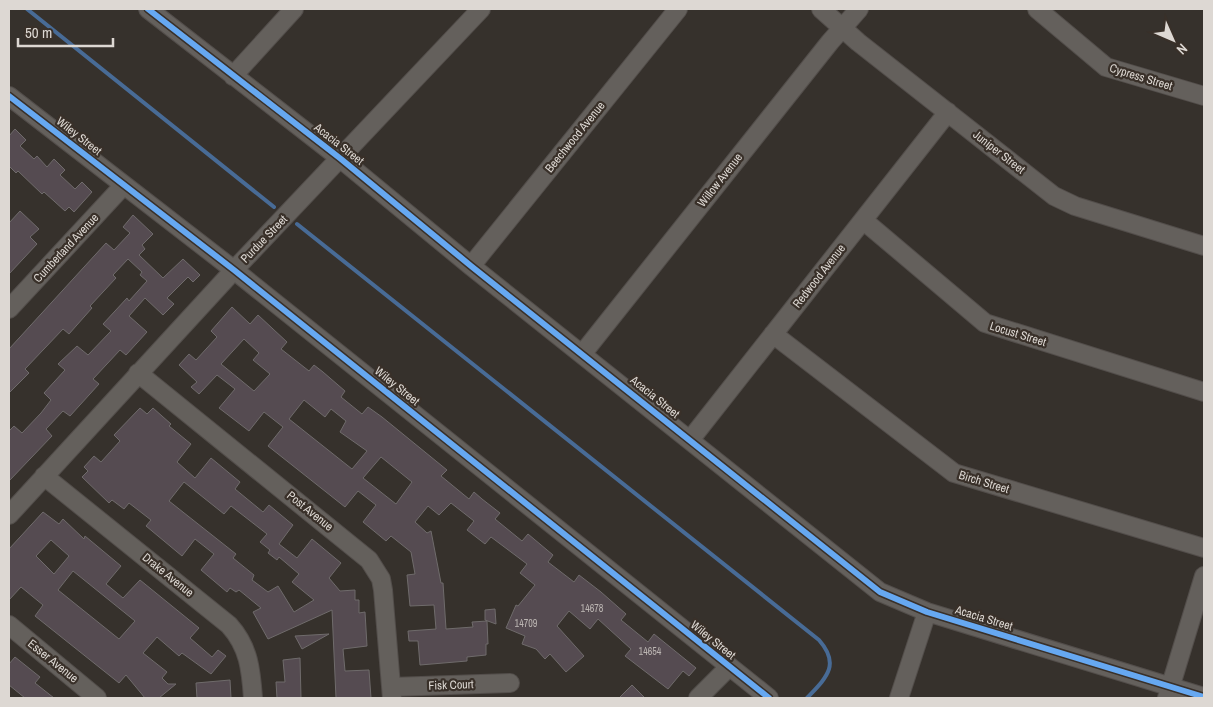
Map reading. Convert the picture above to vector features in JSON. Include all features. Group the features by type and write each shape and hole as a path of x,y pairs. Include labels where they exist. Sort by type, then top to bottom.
{"street":[{"name":"Acacia Street","path":"148,9 341,159 471,266 583,353 880,592 927,612 1168,692 1204,697"},
{"path":"233,76 294,9"},
{"name":"Purdue Street","path":"9,515 234,270 481,9"},
{"name":"Beechwood Avenue","path":"471,266 678,9"},
{"name":"Juniper Street","path":"820,9 1054,196 1074,206 1204,246"},
{"name":"Willow Avenue","path":"583,353 859,9"},
{"name":"Cypress Street","path":"1036,9 1106,67 1204,96"},
{"name":"Wiley Street","path":"11,101 234,270 769,698"},
{"name":"Redwood Avenue","path":"690,440 948,112"},
{"name":"Cumberland Avenue","path":"9,309 123,186"},
{"name":"Locust Street","path":"863,220 985,324 1204,392"},
{"name":"Birch Street","path":"773,334 954,473 1204,548"},
{"name":"Post Avenue","path":"138,373 369,560 381,579 383,590 392,693"},
{"name":"Drake Avenue","path":"44,476 229,625 237,634 250,662 253,698"},
{"path":"1168,692 1204,576"},
{"path":"899,698 927,612"},
{"name":"Esser Avenue","path":"9,625 97,698"},
{"path":"698,698 730,667"},
{"name":"Fisk Court","path":"392,693 510,682"}],"building":[{"path":"15,129 26,140 20,146 34,159 37,156 47,167 54,159 65,170 60,175 75,189 82,182 92,192 74,212 69,207 65,211 44,192 42,194 18,171 16,173 9,166 9,136"},
{"path":"20,211 39,229 30,237 37,244 9,274 9,223"},
{"path":"133,215 153,234 142,245 145,249 139,255 163,278 183,259 200,275 193,282 188,277 167,298 174,304 163,315 145,298 129,316 147,332 126,355 120,350 93,379 99,384 70,416 63,411 46,429 52,436 9,481 9,431 14,426 22,433 41,413 51,400 44,393 65,370 58,364 77,346 88,355 111,331 103,324 127,298 129,301 147,281 140,275 142,272 128,259 113,275 116,278 90,306 92,308 69,334 63,329 25,369 29,373 9,393 9,349 106,243 114,250 130,233 123,227"},
{"path":"232,307 250,324 258,315 287,342 281,349 309,371 314,365 323,372 345,391 341,397 362,414 368,407 382,417 447,470 441,476 469,499 474,492 500,513 495,519 522,541 528,534 553,555 548,562 574,582 579,575 601,592 626,614 621,620 648,642 654,634 696,668 689,676 683,671 668,689 625,656 631,649 598,619 590,629 569,611 557,626 584,656 566,672 550,654 545,659 536,649 522,644 525,636 506,628 516,605 518,606 535,585 520,573 527,564 491,537 485,544 467,530 474,521 451,503 439,515 428,506 415,522 427,533 431,531 441,583 443,583 446,629 473,627 472,622 487,621 488,644 486,644 486,655 467,657 467,661 420,665 418,641 409,641 408,631 436,629 434,605 410,606 407,575 415,574 411,552 391,536 386,541 363,522 376,505 358,491 345,507 268,446 283,427 264,412 249,431 219,408 235,389 217,375 199,394 191,387 197,382 179,365 189,354 196,360 217,337 211,331","holes":["244,339 259,353 253,360 270,374 254,391 221,364","304,400 325,417 331,409 346,421 340,432 367,451 352,469 289,419","381,457 412,482 396,504 363,478"]},
{"path":"140,408 147,414 153,408 171,424 169,426 191,444 177,462 195,478 211,458 240,482 235,489 263,512 269,505 293,525 279,544 297,558 312,539 341,563 329,578 340,591 355,590 355,600 359,600 359,613 365,612 367,646 343,649 345,671 369,670 371,698 336,698 332,610 268,639 253,612 261,608 239,590 236,592 230,588 227,592 201,570 214,554 195,539 182,556 146,526 151,520 129,503 124,509 112,500 109,503 82,477 88,471 84,467 94,456 101,462 120,441 114,435","holes":["184,482 224,514 231,506 267,534 260,542 270,550 268,553 277,560 279,557 299,574 292,582 314,600 294,612 278,586 268,592 252,580 254,575 233,558 236,554 169,501"]},
{"path":"43,512 59,524 63,519 84,539 85,536 121,566 106,584 123,598 140,580 199,628 190,638 212,657 218,650 226,656 211,674 182,653 179,656 157,637 143,653 167,672 162,678 168,684 176,684 159,698 145,698 126,675 119,683 35,616 43,605 21,587 9,600 9,549","holes":["51,540 69,556 54,574 36,556","73,571 135,621 119,639 58,590"]},
{"path":"495,609 496,624 485,620 485,610"},
{"path":"329,634 302,649 295,636"},
{"path":"15,657 40,677 35,683 54,698 25,698 9,685 9,664"},
{"path":"300,658 301,698 277,698 276,682 285,682 283,660"},
{"path":"230,680 231,698 197,698 196,683"},
{"path":"632,685 645,698 619,698"}],"waterway":[{"path":"27,9 274,207"},
{"path":"297,224 819,640 826,649 830,664 825,677 807,698"}],"cycle path":[{"path":"148,9 341,159 471,266 880,592 927,612 1204,697"},
{"path":"9,96 234,270 769,698"}]}
